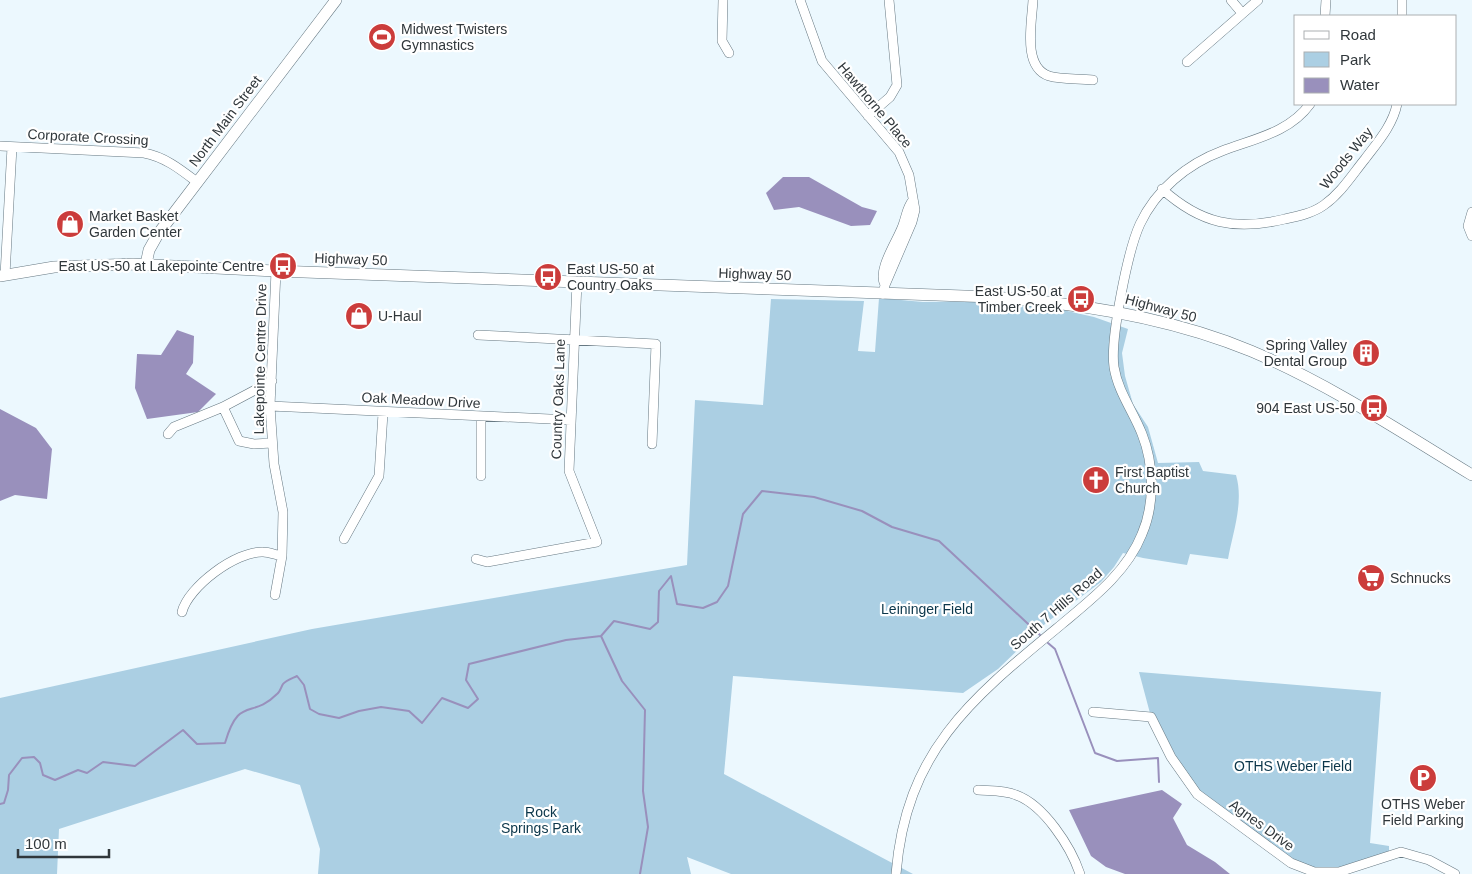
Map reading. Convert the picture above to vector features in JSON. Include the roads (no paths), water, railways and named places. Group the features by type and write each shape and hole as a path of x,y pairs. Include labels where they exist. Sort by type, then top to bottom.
{"main road":[{"name":"North Main Street","path":"146,264 149,250 158,234 336,0"},
{"name":"Highway 50","path":"3,276 54,266 146,264 276,271 576,282 884,289 1027,300 1119,312 1217,339 1279,364 1375,415 1472,475"}],"street":[{"path":"723,0 722,42 728,53"},
{"name":"Hawthorne Place","path":"800,0 822,61 899,152 909,175 915,210 912,222 884,289"},
{"path":"868,116 890,97 897,85 889,0"},
{"path":"1033,0 1031,49 1033,59 1038,68 1047,75 1057,78 1093,80"},
{"path":"1232,0 1242,13"},
{"path":"1187,62 1258,0"},
{"path":"1325,15 1326,0"},
{"path":"1402,0 1402,15"},
{"name":"South 7 Hills Road","path":"896,874 900,836 911,797 919,776 940,740 999,677 1088,602 1122,569 1143,534 1152,494 1150,467 1142,434 1119,386 1114,365 1119,312 1130,254 1141,223 1162,190 1192,165 1219,152 1271,134 1293,122 1309,105"},
{"name":"Woods Way","path":"1162,190 1179,205 1201,217 1222,224 1244,226 1266,224 1307,214 1337,195 1383,136 1397,105"},
{"name":"Corporate Crossing","path":"0,146 151,154 170,162 197,182"},
{"path":"3,276 12,147"},
{"path":"1472,212 1468,226 1472,236"},
{"name":"Lakepointe Centre Drive","path":"275,595 282,556 283,512 272,443 270,406 276,271"},
{"name":"Country Oaks Lane","path":"476,559 487,562 597,542 569,471 576,282"},
{"path":"478,335 656,344 652,444"},
{"path":"168,434 174,428 223,407 272,381"},
{"name":"Oak Meadow Drive","path":"270,406 383,413 571,420"},
{"path":"223,407 239,441 254,444 272,443"},
{"path":"344,539 379,476 383,413"},
{"path":"480,417 481,476"},
{"path":"182,612 184,603 192,592 217,571 237,560 262,552 282,556"},
{"name":"Agnes Drive","path":"1094,712 1146,714 1151,717 1171,757 1197,794 1280,856 1302,868 1314,872 1339,872 1401,852 1429,860 1455,874"},
{"path":"978,790 1013,794 1033,804 1061,837 1080,874"}],"water":[{"path":"783,177 809,177 862,207 877,211 870,225 851,226 799,207 774,210 766,193"},
{"path":"177,330 194,336 193,363 186,374 216,394 198,412 147,419 135,388 137,354 161,355"},
{"path":"0,409 36,428 52,449 47,499 15,495 0,501"},
{"path":"1162,790 1182,804 1173,818 1187,845 1215,862 1230,874 1125,874 1106,867 1091,856 1069,810"}],"waterway":[{"path":"601,636 614,621 650,629 658,622 659,591 671,576 677,604 703,608 717,602 728,586 743,514 762,491 814,497 862,511 892,527 939,541 1040,635"},
{"path":"601,636 622,681 645,710 643,791 648,827 640,874"},
{"path":"0,804 4,803 8,790 9,775 22,758 34,757 40,763 43,775 55,780 78,770 87,773 103,762 135,766 183,730 197,744 225,743 230,728 241,713 268,702 278,693 284,683 297,676 304,685 310,709 319,714 339,718 359,711 381,707 409,711 422,723 442,698 468,708 478,699 466,680 469,664 566,640 601,636"},
{"path":"1048,643 1055,649 1095,753 1117,761 1158,758 1159,782"}],"place":[{"name":"Midwest Twisters Gymnastics","path":"382,37"},
{"name":"Market Basket Garden Center","path":"70,224"},
{"name":"East US-50 at Lakepointe Centre","path":"283,266"},
{"name":"East US-50 at Country Oaks","path":"548,277"},
{"name":"East US-50 at Timber Creek","path":"1081,299"},
{"name":"U-Haul","path":"359,316"},
{"name":"Spring Valley Dental Group","path":"1366,353"},
{"name":"904 East US-50","path":"1374,408"},
{"name":"First Baptist Church","path":"1096,480"},
{"name":"Schnucks","path":"1371,578"},
{"name":"OTHS Weber Field Parking","path":"1423,778"}],"park label":[{"name":"Leininger Field","path":"927,609"},
{"name":"OTHS Weber Field","path":"1293,766"},
{"name":"Rock Springs Park","path":"541,820"}]}
